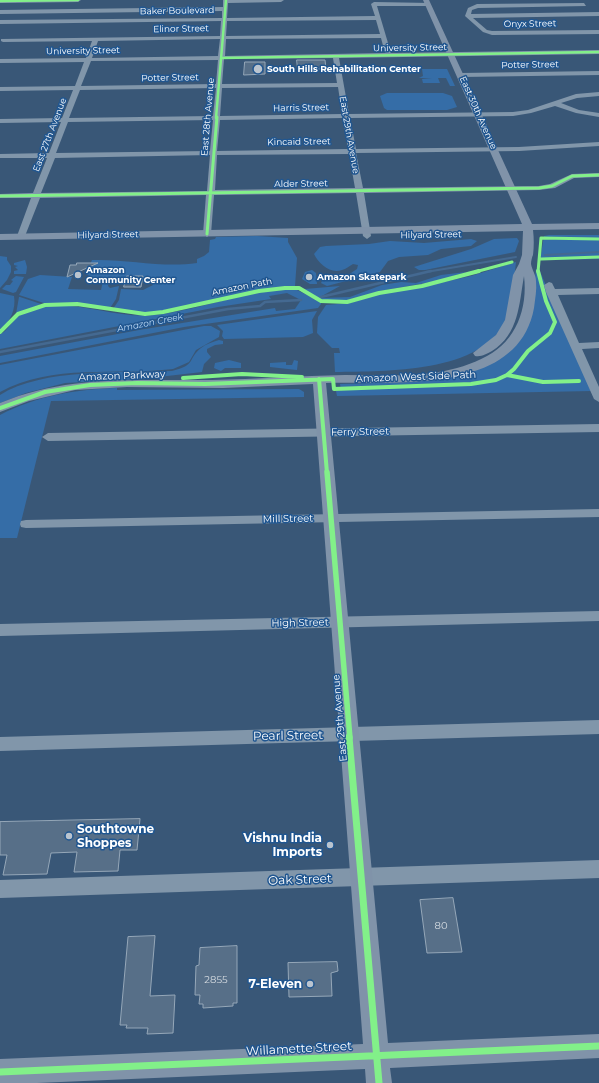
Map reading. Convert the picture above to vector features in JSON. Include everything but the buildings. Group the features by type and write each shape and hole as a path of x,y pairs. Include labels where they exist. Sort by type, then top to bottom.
{"main road":[{"name":"East 30th Avenue","path":"427,2 512,189 528,230"},
{"name":"Hilyard Street","path":"0,237 264,233 301,236 366,233 528,230 599,226"},
{"name":"Hilyard Street","path":"528,230 599,232"},
{"name":"Amazon Parkway","path":"0,408 23,398 67,387 137,383 206,384 285,382 319,379 417,379 454,373 476,366 495,357 510,346 520,332 527,310 532,275 525,263 528,230"},
{"name":"East 29th Avenue","path":"319,379 380,1083"},
{"name":"Willamette Street","path":"0,1072 599,1046"}],"street":[{"path":"0,1 78,0"},
{"path":"226,1 281,0"},
{"path":"474,0 477,6"},
{"name":"East 28th Avenue","path":"207,234 226,1"},
{"path":"390,56 374,4 427,2"},
{"path":"584,4 477,6 470,9 468,16 598,14"},
{"path":"0,12 225,9"},
{"name":"Onyx Street","path":"468,16 485,31 492,33 599,32"},
{"name":"Baker Boulevard","path":"0,22 378,18"},
{"name":"Elinor Street","path":"3,40 383,36"},
{"name":"East 27th Avenue","path":"21,236 96,39"},
{"name":"University Street","path":"0,61 599,52"},
{"name":"East 29th Avenue","path":"336,57 366,233"},
{"name":"Potter Street","path":"461,75 504,77 599,72"},
{"name":"Potter Street","path":"0,89 340,85"},
{"name":"Harris Street","path":"0,121 479,115 521,113 576,96 599,94"},
{"path":"554,103 578,112 599,115"},
{"name":"Kincaid Street","path":"0,156 494,149 599,144"},
{"name":"Alder Street","path":"0,196 546,188 572,176 599,174"},
{"path":"599,291 550,289 599,399"},
{"path":"575,346 599,345"},
{"name":"Ferry Street","path":"48,437 599,428"},
{"name":"Mill Street","path":"26,524 599,513"},
{"name":"High Street","path":"0,630 599,616"},
{"name":"Pearl Street","path":"0,744 599,727"},
{"name":"Oak Street","path":"0,889 599,869"}],"shaded area":[{"path":"422,69 447,69 455,86 450,86 446,78 438,78 440,83 423,83 422,79 432,78 419,78 423,76"},
{"path":"387,93 443,93 452,96 457,107 447,110 387,110 384,108 380,96"},
{"path":"599,235 599,259 540,260 544,236"},
{"path":"257,236 288,238 288,242 297,258 295,286 265,289 155,312 136,313 113,309 119,300 121,289 143,290 153,285 150,280 127,276 126,279 95,279 86,274 92,260 158,264 197,263 197,259 209,252 210,240 215,239 216,237"},
{"path":"517,238 519,241 515,252 425,270 419,270 414,267 471,249 494,239"},
{"path":"471,239 477,241 471,246 441,249 428,255 399,257 388,261 380,272 327,286 321,283 323,279 348,275 357,269 358,265 353,264 343,270 333,271 322,265 314,254 320,247 326,246 369,244 390,241 424,243"},
{"path":"0,256 7,257 7,260 11,266 11,272 7,280 0,288"},
{"path":"25,260 27,267 26,274 14,274 14,271 18,270 15,267 18,266 14,265 14,263"},
{"path":"516,262 512,299 507,319 494,337 477,350 455,360 430,366 379,371 335,372 334,353 340,353 339,348 332,348 317,333 318,317 326,305 350,303 379,294 471,276"},
{"path":"536,269 539,269 591,391 337,396 336,391 341,390 340,384 413,382 438,379 497,359 513,348 524,334 533,295"},
{"name":"Amazon Skatepark","path":"312,270 316,273 317,284 310,284 302,279 305,272"},
{"path":"466,272 437,281 380,291 345,301 323,300 305,291 305,289 340,286 320,297 350,297 382,285 401,282 416,283 441,275"},
{"path":"40,275 72,277 68,289 101,290 103,281 109,281 108,286 110,288 119,286 116,299 110,308 76,303 47,304 19,295 28,279"},
{"path":"16,276 24,277 16,292 13,293 2,289 6,285 10,285 13,281 11,280"},
{"path":"295,289 321,302 321,304 318,308 184,327 0,363 0,356 139,330 275,308 276,311 295,309 301,300 287,293 269,296 271,299 218,307 0,349 0,334 6,330 20,315 38,308 55,305 140,316 154,315 189,309 241,296 277,290"},
{"path":"0,293 14,296 14,306 10,319 0,330"},
{"path":"20,297 41,304 16,314"},
{"path":"317,311 312,320 313,333 303,337 224,339 222,336 223,331 217,325"},
{"path":"204,326 211,326 220,331 219,337 196,350 189,362 173,369 63,374 41,377 20,383 0,392 0,365"},
{"path":"219,340 223,341 223,344 215,345 207,349 207,352 211,357 204,364 202,372 141,379 65,383 26,393 0,403 0,395 17,386 38,380 60,376 107,372 172,371 180,369 188,364 201,348 207,344"},
{"path":"229,360 241,363 241,368 225,368 221,371 214,368 215,363"},
{"path":"294,360 298,361 297,370 270,367 270,363 286,362 286,365 292,365"},
{"path":"117,388 117,390 299,389 304,392 304,397 51,401 17,538 0,538 0,415 14,408 42,398 87,390"}],"waterway":[{"name":"Amazon Creek","path":"545,255 599,252"},
{"name":"Amazon Creek","path":"429,272 516,257"},
{"name":"Amazon Creek","path":"321,297 429,272"},
{"name":"Amazon Creek","path":"0,352 228,309 260,306 265,302 301,300"}],"cycle path":[{"path":"0,1 78,0"},
{"path":"207,234 226,0"},
{"path":"221,58 599,52"},
{"path":"0,196 539,188 552,186 572,176 599,175"},
{"name":"Amazon West Side Path","path":"0,408 45,392 90,385 137,383 205,384 333,379 334,389 471,384 496,380 507,375 514,369 528,351 550,333 555,322 546,301 537,269 541,238 599,239"},
{"path":"541,259 599,257"},
{"name":"Amazon Path","path":"0,332 18,314 45,305 77,304 145,314 163,312 259,291 285,288 299,288 321,301 347,302 379,293 422,286 512,262"},
{"path":"183,378 242,374 273,374 302,377"},
{"path":"507,375 525,380 543,382 579,381"},
{"path":"319,379 379,1083"},
{"path":"0,1072 599,1046"}],"place":[{"name":"South Hills Rehabilitation Center","path":"258,69"},
{"name":"Amazon Community Center","path":"78,275"},
{"name":"Amazon Skatepark","path":"309,277"},
{"name":"Southtowne Shoppes","path":"69,836"},
{"name":"Vishnu India Imports","path":"330,845"},
{"name":"7-Eleven","path":"310,984"}]}
